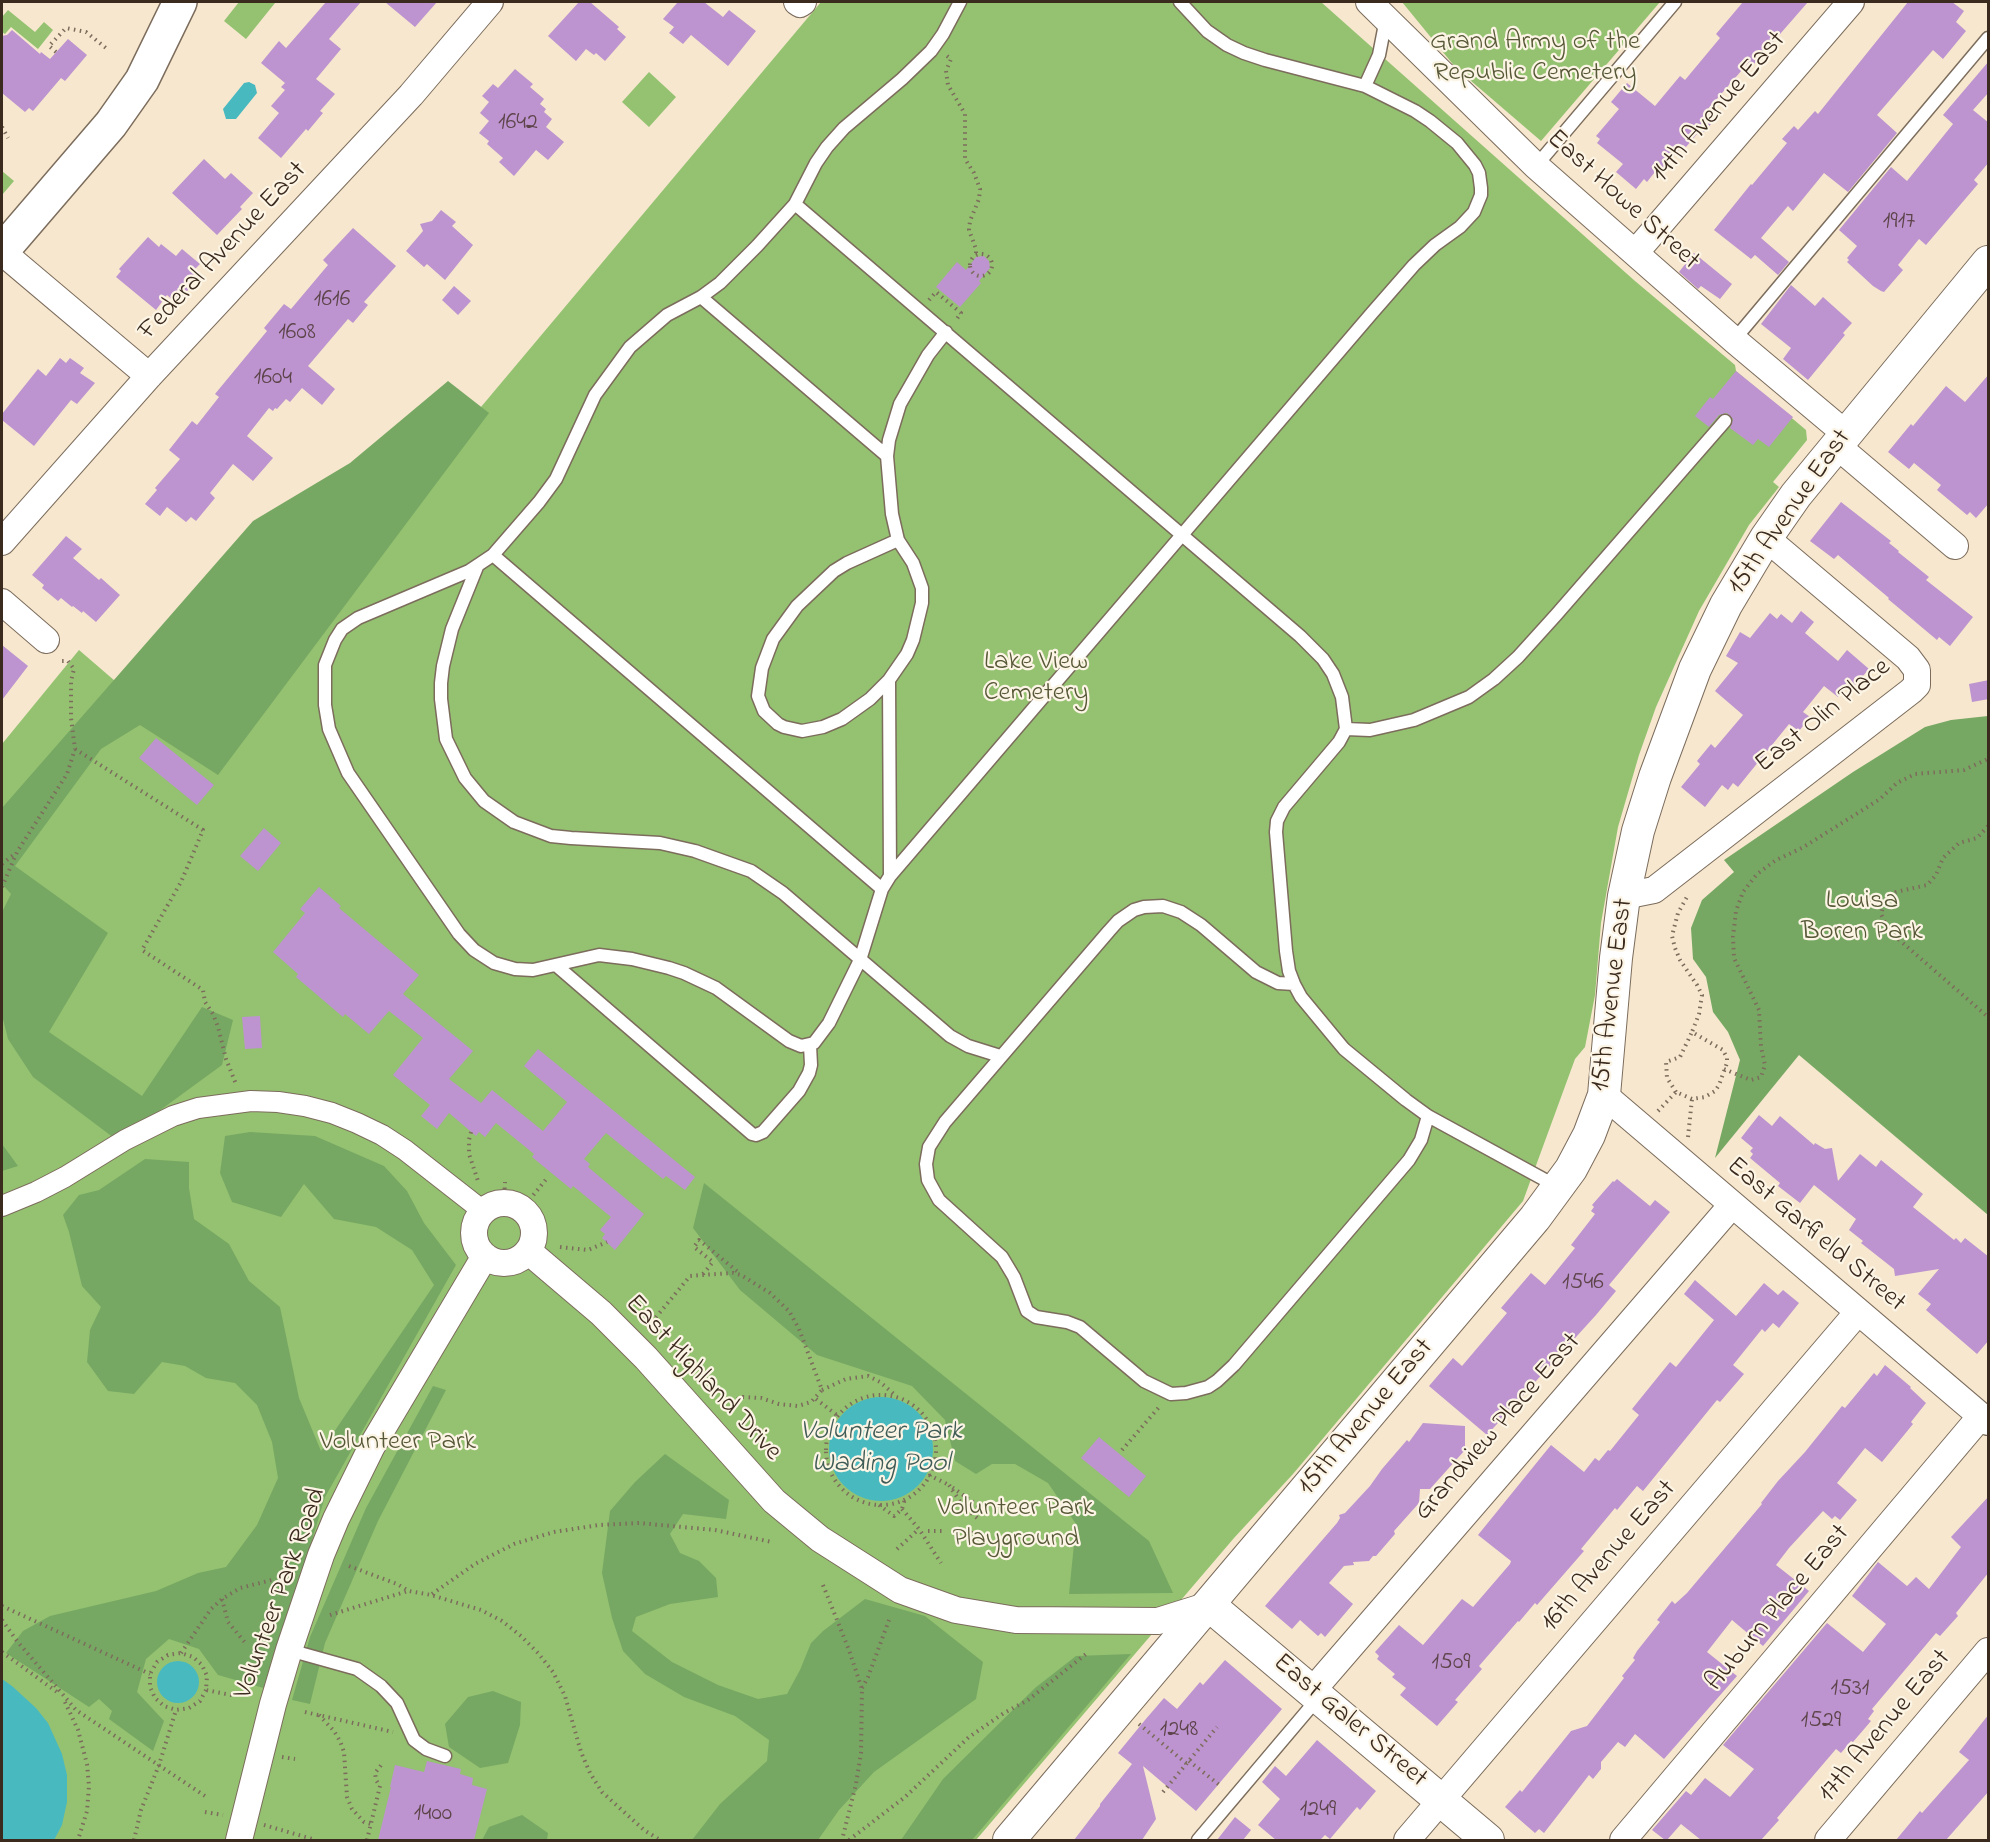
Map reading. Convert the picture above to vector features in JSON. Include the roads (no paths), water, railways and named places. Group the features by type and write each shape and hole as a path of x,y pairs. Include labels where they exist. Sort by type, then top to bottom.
{"main road":[{"path":"2,251 111,124 142,81 180,2"}],"street":[{"name":"Federal Avenue East","path":"2,542 149,376 411,95 490,2"},
{"name":"14th Avenue East","path":"1635,253 1851,2"},
{"name":"East Howe Street","path":"1377,10 1536,166 1734,339 1954,546"},
{"path":"2,251 149,376"},
{"name":"15th Avenue East","path":"1009,1840 1535,1218 1559,1187 1582,1150 1604,1095 1616,958 1624,896 1638,831 1695,669 1725,605 1766,538 1796,495 1989,262"},
{"name":"East Olin Place","path":"1624,896 1654,890 1911,692 1917,685 1917,670 1908,658 1766,538"},
{"path":"2,602 46,640"},
{"name":"East Garfield Street","path":"1604,1095 1985,1419"},
{"path":"2,1206 65,1177 125,1140 165,1120 198,1108 243,1102 278,1102 332,1113 357,1123 382,1135 532,1223 533,1243 521,1258 512,1262 494,1261 485,1257 475,1240 474,1230 477,1220 503,1207"},
{"name":"Grandview Place East","path":"1315,1694 1732,1205"},
{"name":"East Highland Drive","path":"528,1251 601,1313 646,1358 774,1501 820,1539 900,1590 956,1611 1016,1620 1158,1621 1209,1605"},
{"name":"Volunteer Park Road","path":"239,1840 289,1650 321,1555 336,1519 372,1446 485,1257"},
{"name":"16th Avenue East","path":"1407,1840 1858,1312"},
{"name":"Auburn Place East","path":"1623,1840 1985,1419"},
{"name":"East Galer Street","path":"1209,1605 1488,1840"},
{"name":"17th Avenue East","path":"1828,1840 1989,1652"}],"lane":[{"path":"960,2 935,45 902,79 835,138 816,164 795,204 734,270 701,297 667,315 630,347 595,395 555,479 539,502 493,555 477,567 368,612 342,629 329,652 325,665 324,693 334,744 358,790 467,943 487,959 504,966 533,970 599,955 632,959 669,968 716,988 789,1041 801,1046 810,1046 818,1040 829,1023 860,960 882,889 890,876 1409,271 1435,245 1468,219 1480,195 1479,173 1468,154 1444,131 1415,111 1365,86 1265,60 1227,45 1207,31 1180,2"},
{"path":"1536,166 1675,2"},
{"path":"1365,86 1379,55 1377,10"},
{"path":"1734,339 1989,38"},
{"path":"795,204 1300,636 1323,659 1333,674 1342,697 1346,729 1339,742 1284,807 1277,821 1276,832 1286,951 1294,984 1301,997 1344,1049 1406,1100 1428,1116 1559,1187"},
{"path":"701,297 887,456"},
{"path":"898,540 847,563 820,583 798,606 773,639 762,668 758,696 764,711 778,724 792,729 813,730 842,719 870,699 888,680 907,654 919,621 922,588 913,563 898,540 892,514 887,456 900,404 928,355 946,332"},
{"path":"1346,729 1370,730 1414,720 1469,697 1494,679 1556,615 1725,421"},
{"path":"493,555 882,889"},
{"path":"477,567 452,629 443,666 441,699 446,739 465,778 484,801 514,822 551,836 660,843 694,850 751,871 772,884 950,1036 968,1046 1000,1056"},
{"path":"888,680 890,876"},
{"path":"1294,984 1278,983 1257,972 1201,925 1181,912 1163,906 1134,910 1118,921 945,1122 929,1147 926,1173 935,1195 1002,1257 1014,1277 1027,1311 1036,1317 1067,1322 1080,1327 1144,1381 1171,1394 1192,1392 1208,1387 1234,1365 1409,1160 1421,1140 1428,1116"},
{"path":"557,966 752,1134 763,1132 799,1091 811,1065 810,1046"},
{"path":"289,1650 357,1669 381,1686 397,1703 414,1740 426,1749 445,1756"},
{"path":"1198,1840 1315,1694"}],"water":[{"path":"249,82 255,85 257,93 236,119 226,119 223,109 244,83"},
{"name":"Volunteer Park Wading Pool","path":"881,1397 901,1401 918,1412 929,1429 933,1449 929,1469 918,1486 901,1497 881,1501 861,1497 844,1486 833,1469 829,1449 833,1429 844,1412 861,1401"},
{"path":"178,1661 186,1662 193,1667 198,1674 198,1690 193,1697 186,1702 178,1703 170,1702 163,1697 158,1690 157,1682 158,1674 163,1667 170,1662"},
{"path":"2,1679 36,1708 48,1723 62,1754 67,1775 67,1802 62,1825 54,1840 2,1840"}],"park label":[{"name":"Grand Army of the Republic Cemetery","path":"1535,60"},
{"name":"Lake View Cemetery","path":"1036,680"},
{"name":"Louisa Boren Park","path":"1862,918"},
{"name":"Volunteer Park","path":"398,1444"},
{"name":"Volunteer Park Playground","path":"1016,1526"}]}
